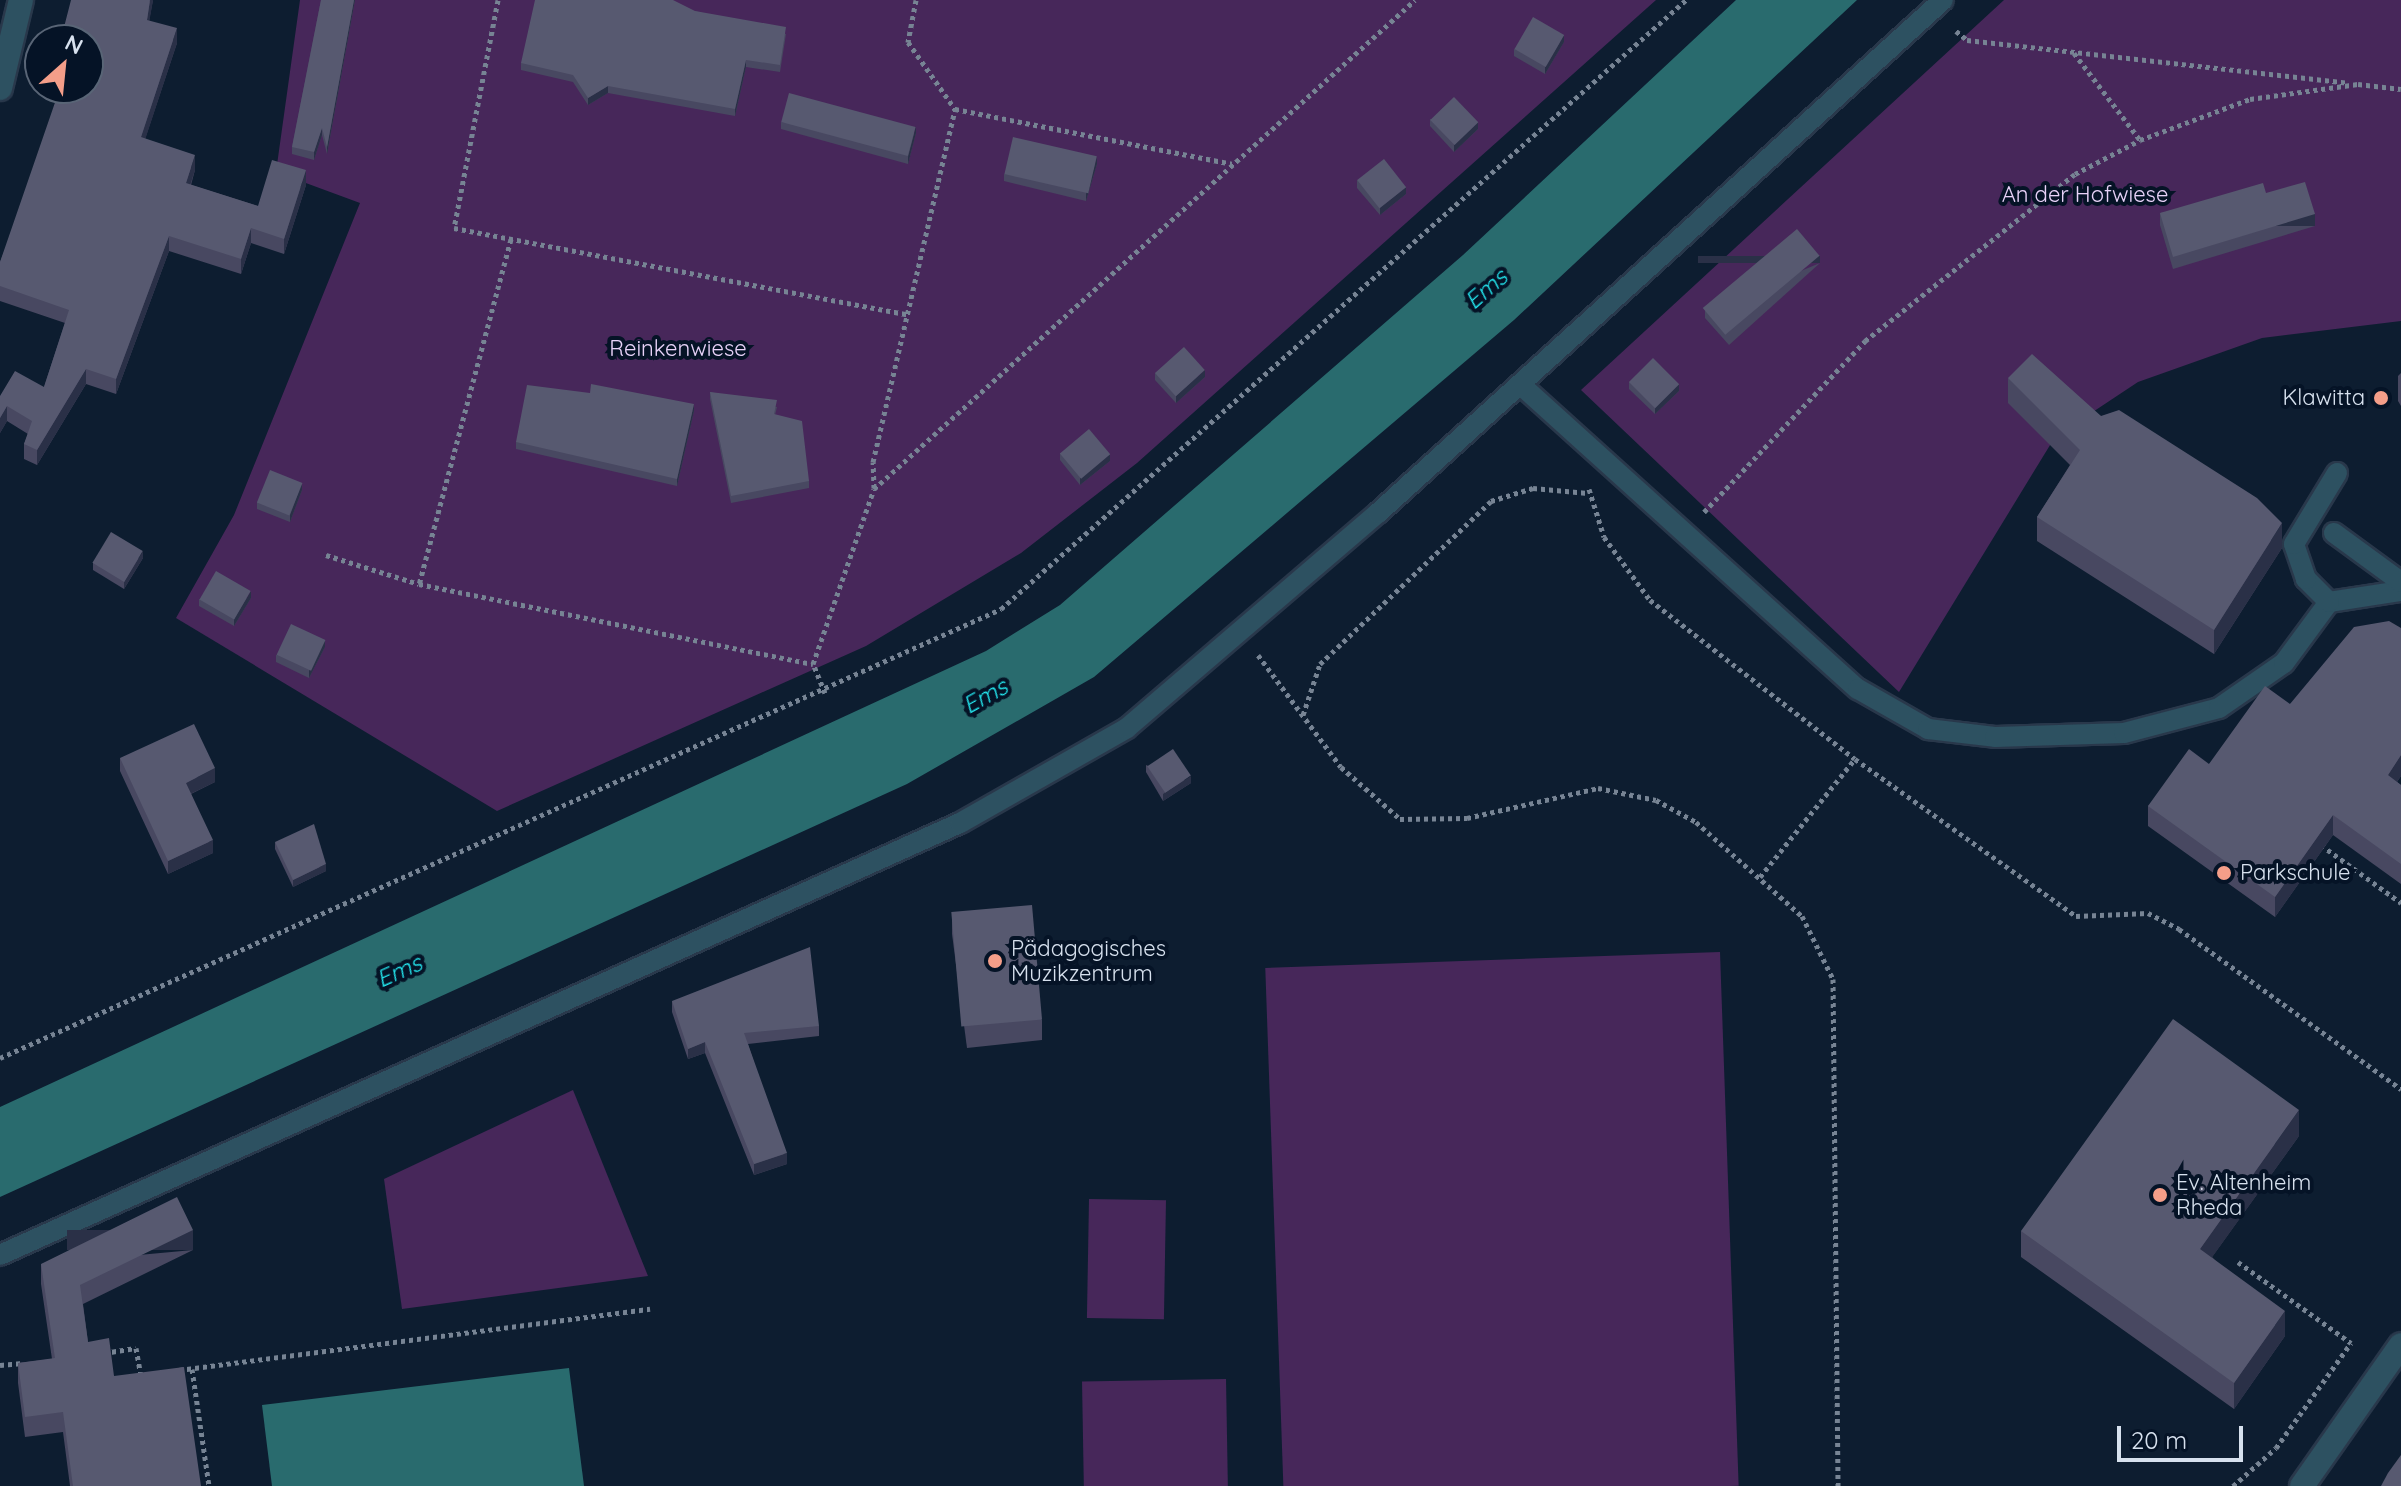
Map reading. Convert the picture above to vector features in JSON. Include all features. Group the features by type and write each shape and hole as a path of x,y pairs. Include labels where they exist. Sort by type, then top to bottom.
{"street":[{"path":"0,88 21,0"},
{"path":"2302,1486 2401,1345"}],"lane":[{"path":"0,1255 960,823 1127,728 1521,385 1938,5"},
{"path":"1521,385 1858,689 1928,729 1981,736 2124,733 2219,708 2284,663 2329,602 2401,591"},
{"path":"2329,602 2306,579 2294,544 2337,473"},
{"path":"2334,533 2401,582"}],"path":[{"path":"498,0 454,228 908,315"},
{"path":"916,0 908,42 955,109 1232,164"},
{"path":"874,489 1415,0"},
{"path":"0,1058 825,693 1001,609 1686,0"},
{"path":"1938,5 1967,40 2401,89"},
{"path":"2074,53 2140,140"},
{"path":"1686,532 1865,341 2063,183 2140,140 2250,99 2358,84"},
{"path":"825,693 813,664 874,489 873,462 955,109"},
{"path":"419,584 511,239"},
{"path":"1594,452 1588,493 1604,537 1650,600 1855,759 2076,916 2148,913 2179,929 2401,1089"},
{"path":"1303,715 1320,664 1491,501 1533,488 1588,493"},
{"path":"326,555 419,584 813,664"},
{"path":"1241,631 1341,767 1400,819 1467,818 1598,788 1656,800 1696,822 1802,916 1833,979 1838,1486"},
{"path":"1760,877 1855,759"},
{"path":"2313,840 2401,903"},
{"path":"2238,1262 2384,1367"},
{"path":"165,1372 650,1309"},
{"path":"2233,1486 2276,1448 2351,1343"},
{"path":"97,1354 136,1348 138,1375 152,1374"},
{"path":"0,1365 31,1362"},
{"path":"192,1369 209,1486"}],"green space":[{"name":"Reinkenwiese","path":"300,0 1656,0 1137,463 1021,553 866,646 497,811 176,618 234,515 360,203 276,172"},
{"name":"An der Hofwiese","path":"2004,0 2401,0 2401,321 2262,338 2138,382 2055,437 1899,692 1581,390"},
{"path":"1720,952 1739,1486 1283,1486 1265,968"},
{"path":"573,1090 648,1276 402,1309 384,1179"},
{"path":"1089,1199 1166,1200 1164,1319 1087,1318"},
{"path":"1226,1379 1228,1486 1084,1486 1082,1382"}],"water":[{"name":"Ems","path":"1736,0 1857,0 1514,320 1094,677 907,784 0,1197 0,1107 986,651 1060,605 1463,255"},
{"path":"569,1368 584,1486 272,1486 262,1405"}],"building":[{"path":"71,0 150,0 147,20 177,28 141,137 195,155 186,183 258,206 272,160 306,170 284,239 251,228 241,259 169,236 116,379 86,369 37,450 24,444 32,421 7,406 0,418 0,396 15,371 44,387 69,310 0,286 0,262 54,104 104,104 104,24 65,24"},
{"path":"321,0 354,0 327,147 322,128 314,152 292,147"},
{"path":"535,0 673,0 695,11 786,27 780,65 746,60 735,109 608,86 588,98 573,75 521,63"},
{"path":"1533,17 1564,35 1546,67 1514,49"},
{"path":"789,93 916,127 908,156 781,122"},
{"path":"1454,97 1478,122 1455,145 1430,120"},
{"path":"1013,137 1097,156 1088,193 1004,174"},
{"path":"1384,159 1406,187 1379,208 1357,180"},
{"path":"2305,182 2315,214 2173,257 2160,213 2263,183 2266,193"},
{"path":"1797,229 1819,256 1725,335 1703,308"},
{"path":"1184,347 1205,370 1176,396 1155,373"},
{"path":"2032,354 2101,416 2119,410 2257,498 2282,523 2214,630 2037,517 2080,450 2008,378"},
{"path":"1653,358 1679,384 1655,408 1629,382"},
{"path":"591,384 694,404 677,479 516,442 527,385 590,393"},
{"path":"710,392 777,400 774,414 802,421 809,481 731,496"},
{"path":"1089,429 1110,454 1081,479 1060,453"},
{"path":"270,470 302,483 289,516 257,502"},
{"path":"111,532 143,551 124,582 92,563"},
{"path":"216,571 251,591 234,620 200,600"},
{"path":"2389,621 2401,628 2401,755 2388,775 2401,785 2401,864 2333,815 2275,897 2148,806 2189,749 2209,764 2265,686 2290,704 2354,627"},
{"path":"291,624 325,640 311,671 277,655"},
{"path":"194,724 215,768 186,783 213,840 168,861 120,758"},
{"path":"1173,749 1191,776 1165,793 1147,766"},
{"path":"314,824 326,864 293,880 275,842"},
{"name":"Pädagogisches Muzikzentrum","path":"1032,905 1042,1020 961,1027 951,912"},
{"path":"810,947 819,1026 744,1033 787,1153 754,1164 705,1042 688,1049 672,1001"},
{"name":"Ev. Altenheim Rheda","path":"2173,1019 2299,1110 2200,1249 2285,1311 2234,1383 2021,1231"},
{"path":"177,1197 193,1230 80,1285 88,1342 109,1338 114,1376 184,1367 201,1486 73,1486 63,1412 25,1417 18,1363 55,1358 41,1264"},
{"path":"2401,1455 2401,1486 2381,1486 2388,1473"}],"place":[{"name":"Klawitta","path":"2381,398"},
{"name":"Parkschule","path":"2224,873"},
{"name":"Pädagogisches Muzikzentrum","path":"995,961"},
{"name":"Ev. Altenheim Rheda","path":"2160,1195"}]}
